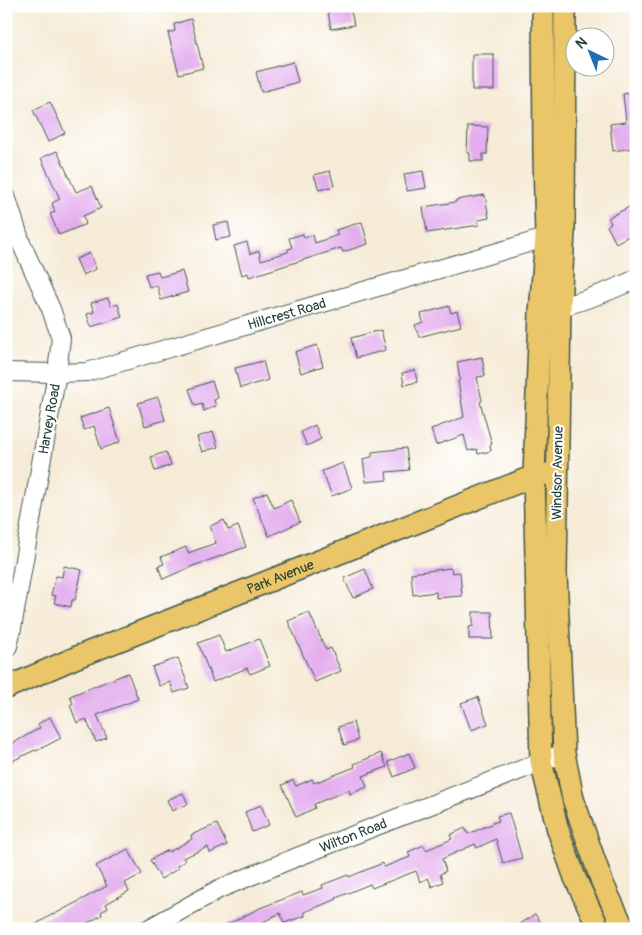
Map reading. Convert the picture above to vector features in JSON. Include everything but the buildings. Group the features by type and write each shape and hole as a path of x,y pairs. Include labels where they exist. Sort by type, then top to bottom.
{"main road":[{"name":"Windsor Avenue","path":"543,6 544,156 555,235"},
{"name":"Windsor Avenue","path":"565,6 555,235 550,310 534,476 541,762 566,854 599,929"},
{"name":"Windsor Avenue","path":"550,310 557,472 556,573 564,753 574,799 602,882 624,929"},
{"name":"Park Avenue","path":"6,688 95,650 534,476 557,472"}],"street":[{"name":"Harvey Road","path":"6,196 21,243 52,308 61,338 57,373 12,628 6,649"},
{"name":"Hillcrest Road","path":"6,372 87,372 555,235"},
{"path":"550,310 610,292 636,279"},
{"name":"Wilton Road","path":"148,929 227,885 564,753"}]}
